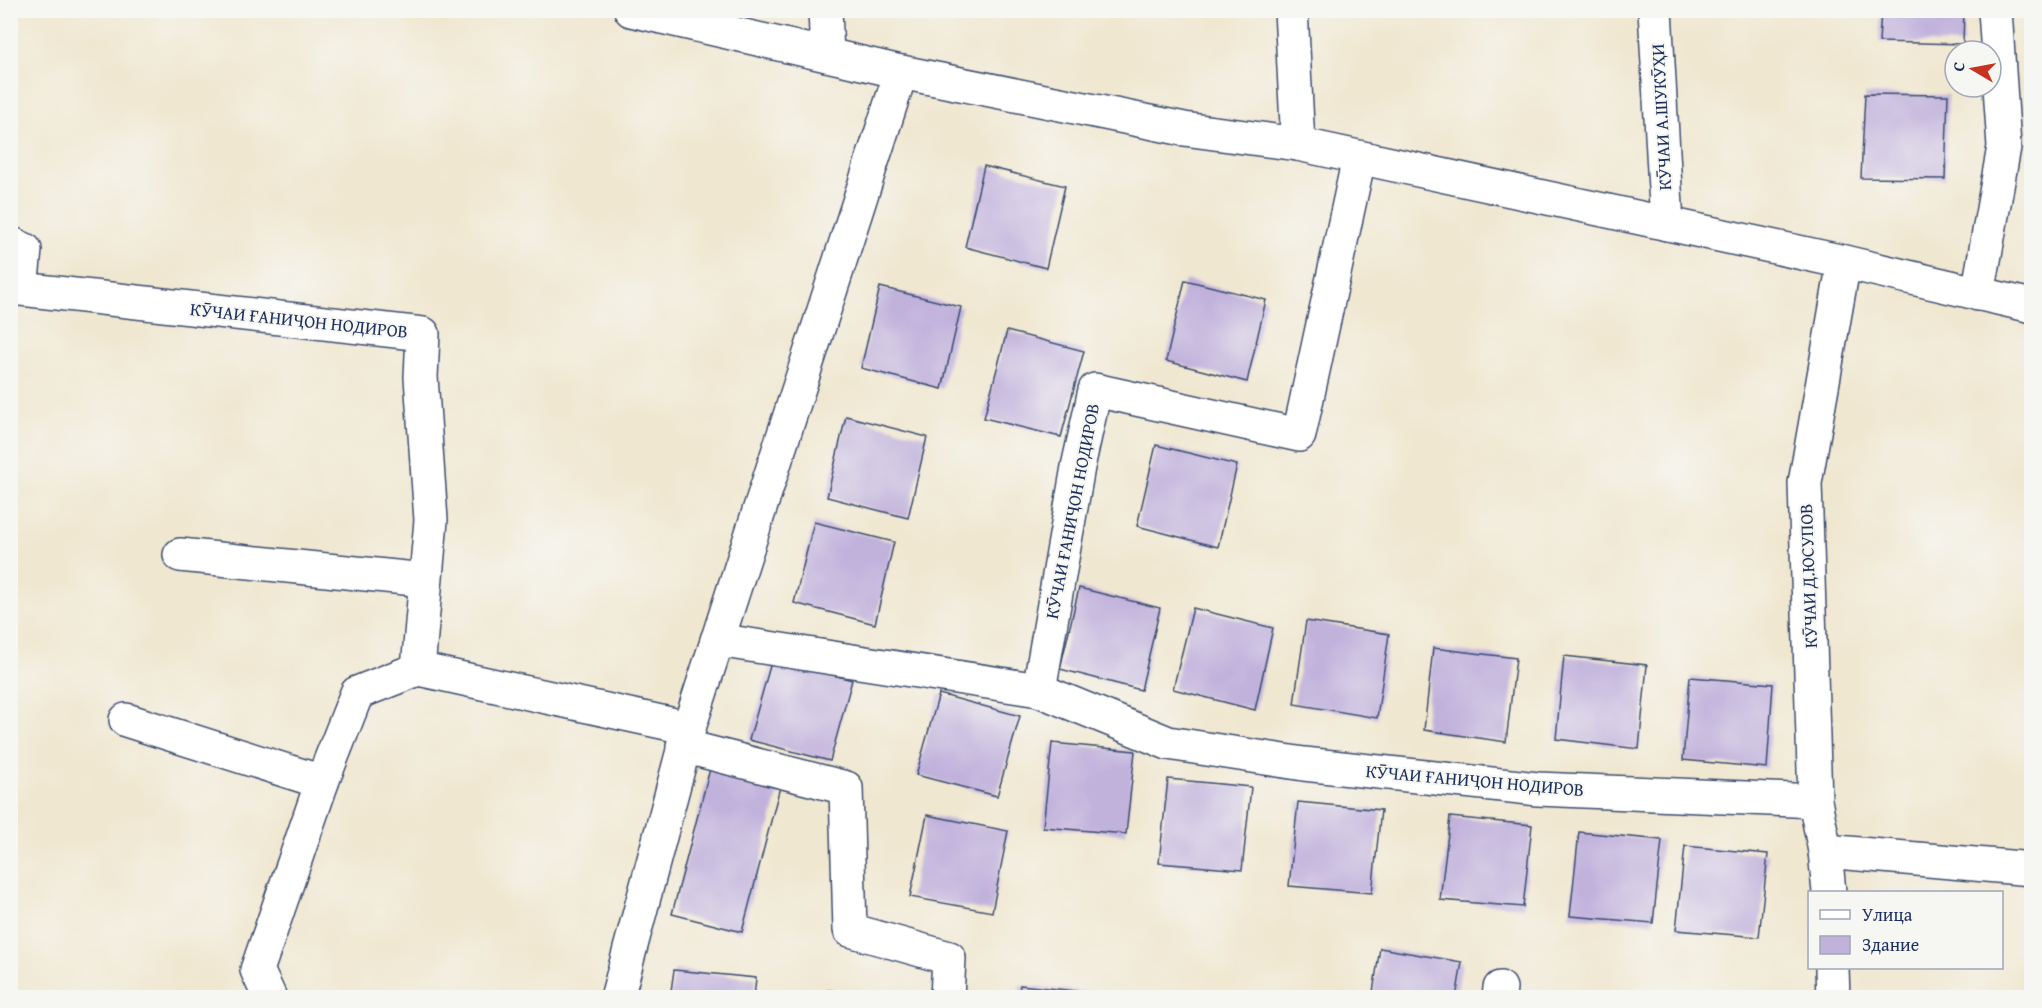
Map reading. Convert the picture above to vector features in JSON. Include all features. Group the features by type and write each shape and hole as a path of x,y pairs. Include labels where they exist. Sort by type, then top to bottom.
{"street":[{"path":"631,10 901,72 1184,129 1298,144 1844,262 2031,306"},
{"path":"825,10 827,55"},
{"path":"1291,10 1298,144"},
{"name":"КӮЧАИ А.ШУКӮҲИ","path":"1654,10 1667,224"},
{"path":"1978,294 2004,147 1995,10"},
{"path":"617,998 686,737 901,72"},
{"name":"КӮЧАИ ҒАНИҶОН НОДИРОВ","path":"1039,690 1078,467 1095,390 1299,435 1359,158"},
{"name":"КӮЧАИ ҒАНИҶОН НОДИРОВ","path":"10,243 25,250 21,289 423,334 421,377 431,520 418,669"},
{"name":"КӮЧАИ Д.ЮСУПОВ","path":"1829,891 1825,851 1815,801 1805,483 1844,262"},
{"path":"180,555 425,580"},
{"name":"КӮЧАИ ҒАНИҶОН НОДИРОВ","path":"717,640 1039,690 1168,743 1304,764 1538,789 1815,801"},
{"path":"270,998 257,970 322,782 357,693 418,669 686,737 846,789 850,930 949,958 947,998"},
{"path":"126,720 322,782"},
{"path":"1825,851 2031,869"},
{"path":"1832,969 1833,998"}],"building":[{"path":"1881,10 1964,10 1963,39 1943,39 1943,44 1879,42"},
{"path":"1865,94 1943,95 1943,99 1948,99 1945,179 1861,178"},
{"path":"984,166 1065,186 1046,268 965,247"},
{"path":"1185,280 1266,300 1247,382 1166,361"},
{"path":"880,287 961,307 942,389 861,368"},
{"path":"1007,331 1084,351 1061,437 984,418"},
{"path":"846,416 927,437 908,518 827,497"},
{"path":"1156,445 1237,465 1218,547 1137,526"},
{"path":"814,522 894,542 875,624 794,603"},
{"path":"1079,588 1160,608 1141,690 1060,669"},
{"path":"1193,608 1273,628 1255,710 1173,689"},
{"path":"1306,621 1389,634 1377,718 1294,704"},
{"path":"1433,648 1516,658 1506,742 1424,730"},
{"path":"1564,656 1647,665 1639,749 1556,739"},
{"path":"772,659 852,680 830,761 749,740"},
{"path":"1690,677 1773,684 1767,768 1683,760"},
{"path":"939,694 1020,716 997,796 916,775"},
{"path":"1052,743 1135,751 1126,834 1043,827"},
{"path":"711,765 781,783 742,932 672,914"},
{"path":"1168,779 1251,787 1242,870 1159,863"},
{"path":"1298,802 1381,810 1372,893 1289,886"},
{"path":"927,815 1008,831 992,912 910,897"},
{"path":"1450,817 1532,825 1523,907 1440,900"},
{"path":"1579,832 1662,840 1653,923 1570,916"},
{"path":"1685,846 1768,854 1759,937 1676,930"},
{"path":"1380,948 1462,962 1456,998 1372,998"},
{"path":"674,970 756,978 754,998 670,998"},
{"path":"1020,985 1103,994 1102,998 1018,998"},
{"path":"828,990 886,996 885,998 828,998"}]}
